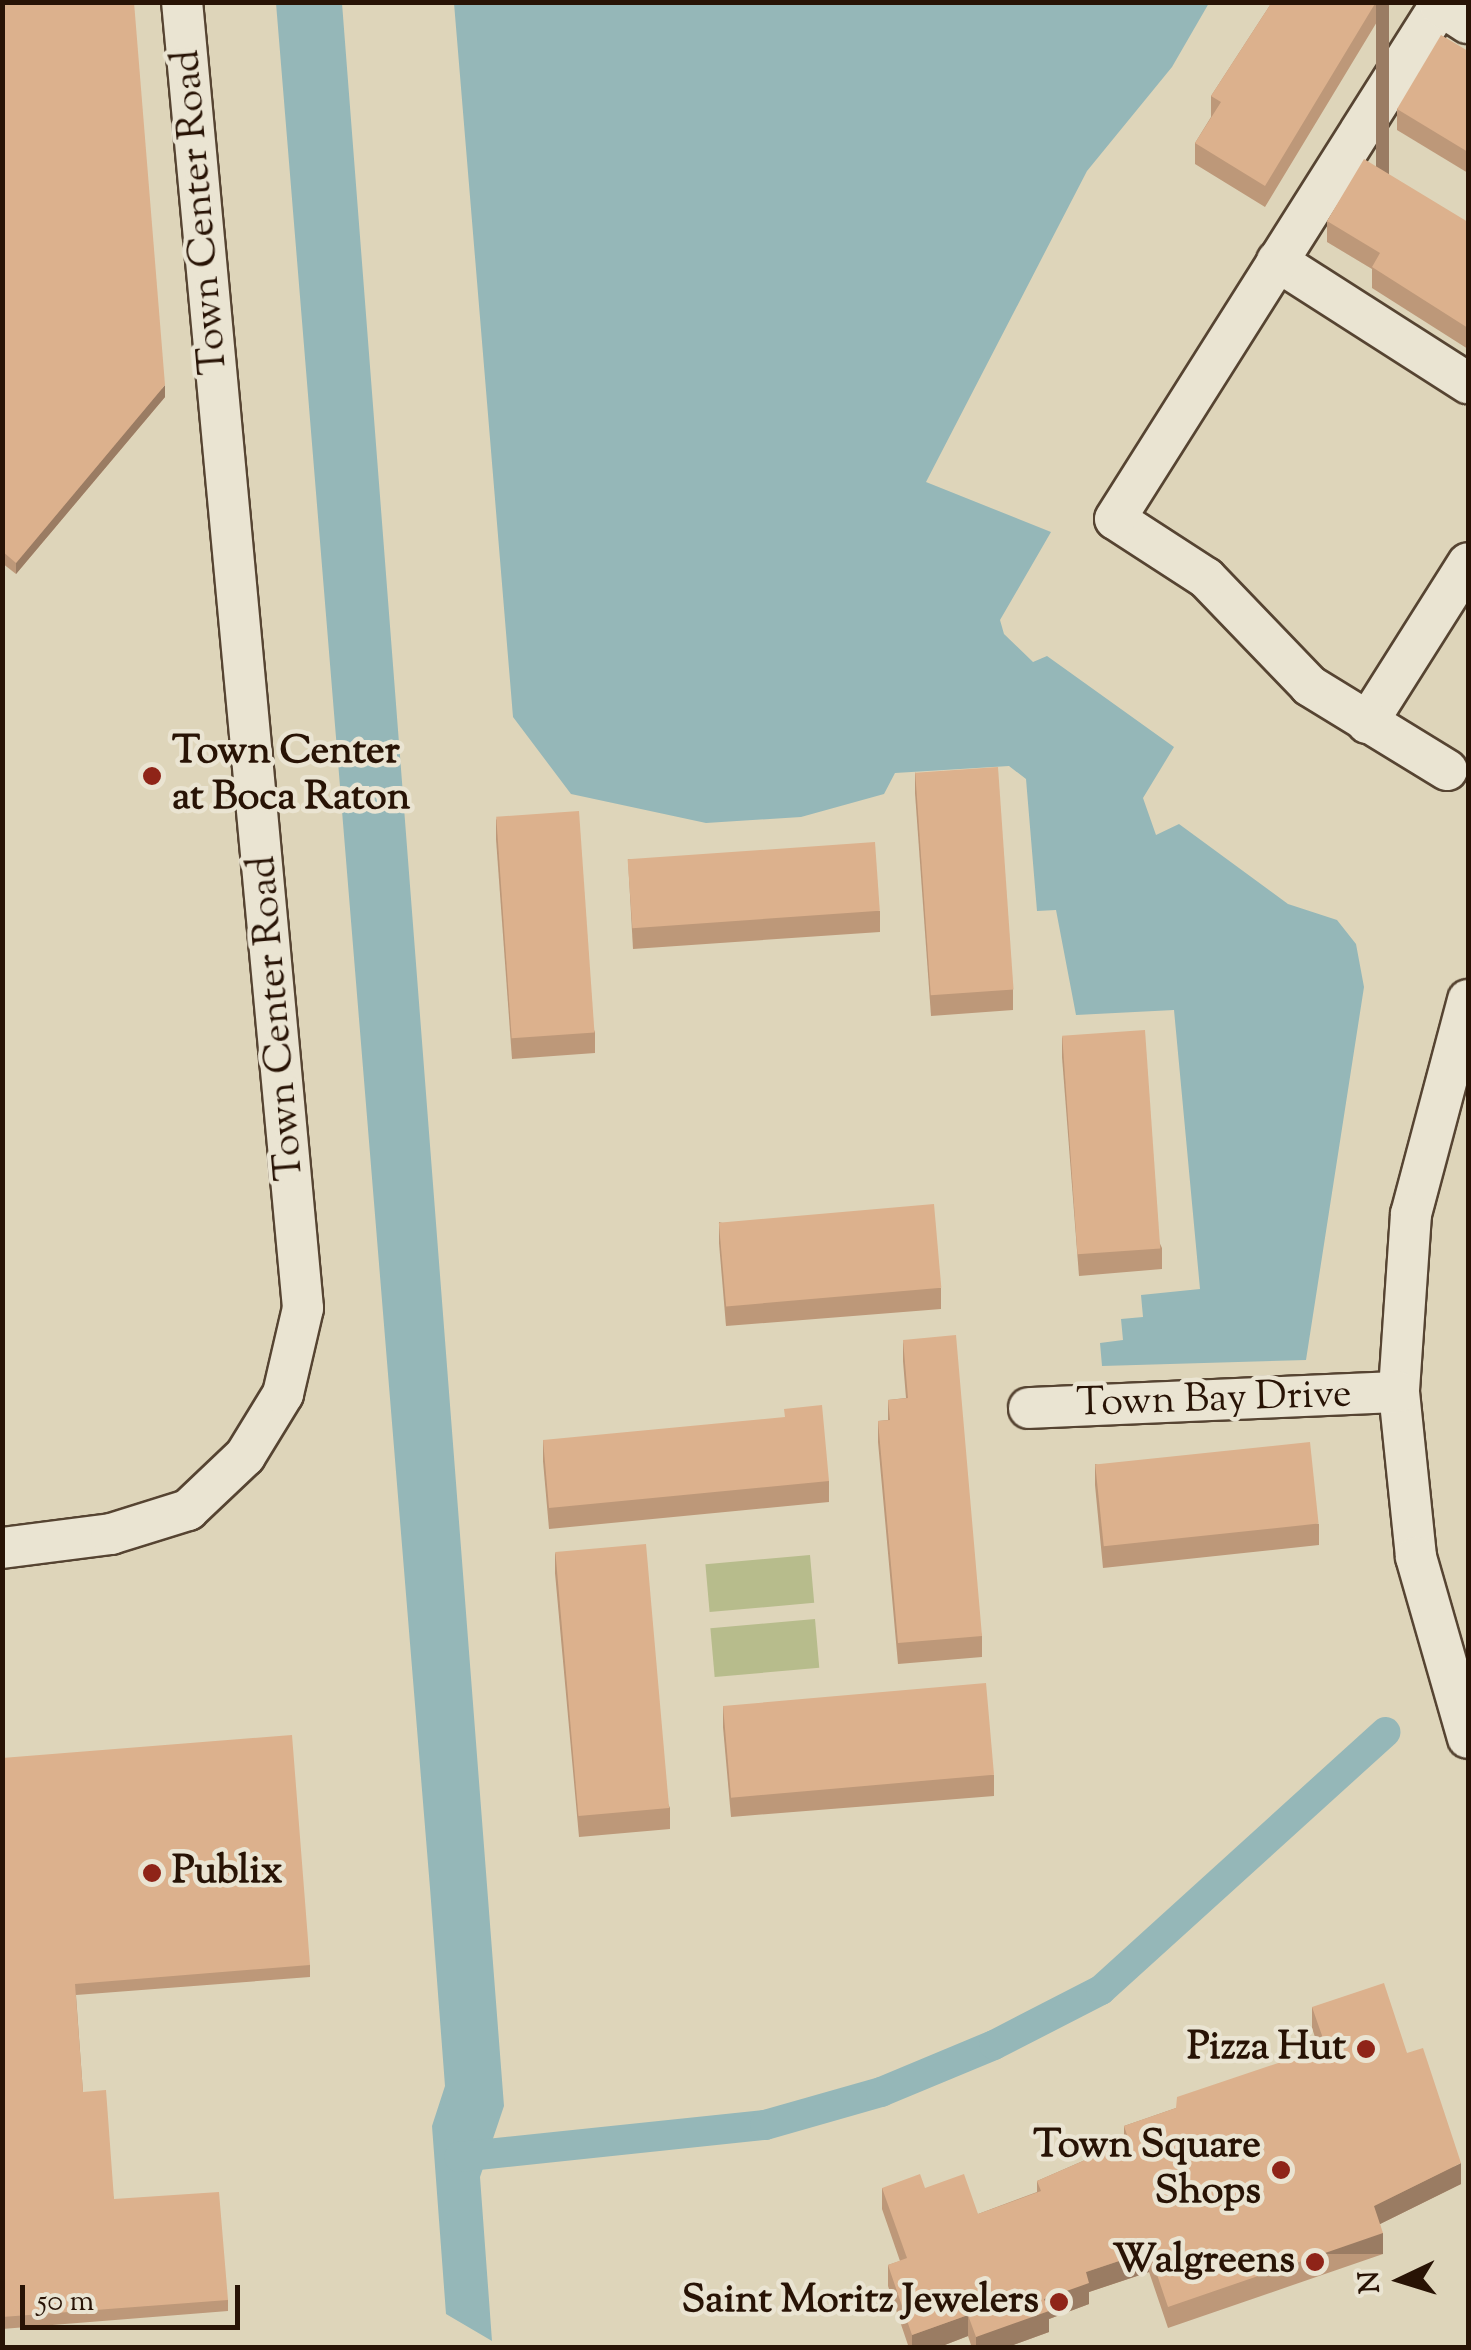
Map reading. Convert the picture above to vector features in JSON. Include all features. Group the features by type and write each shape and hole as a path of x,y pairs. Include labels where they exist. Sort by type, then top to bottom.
{"street":[{"name":"Town Center Road","path":"2,1548 112,1534 188,1510 245,1456 283,1394 303,1308 182,2"},
{"path":"1447,770 1367,723 1289,667 1206,578 1115,519 1440,5 1468,23"},
{"path":"1277,261 1468,383"},
{"path":"1367,723 1468,562"},
{"path":"1468,1000 1410,1214 1399,1392 1416,1557 1468,1738"},
{"name":"Town Bay Drive","path":"1028,1408 1399,1392"}],"green space":[{"path":"810,1555 814,1603 710,1612 705,1564"},
{"path":"815,1619 819,1668 715,1677 710,1628"}],"water":[{"path":"276,3 342,3 504,2106 480,2177 492,2341 446,2314 432,2126 445,2086"},
{"path":"454,3 1209,3 1172,67 1087,171 926,482 1051,532 1000,620 1004,634 1033,662 1047,656 1174,747 1143,798 1156,835 1179,824 1288,904 1337,920 1356,944 1364,987 1306,1360 1102,1366 1100,1343 1123,1340 1121,1319 1143,1317 1141,1295 1200,1289 1174,1010 1076,1015 1056,910 1037,911 1026,779 1009,766 895,773 884,794 801,817 706,823 571,794 513,717"}],"building":[{"path":"2,2 134,2 165,385 16,563 2,551"},
{"path":"1272,2 1376,2 1265,186 1195,143 1221,102 1211,96"},
{"path":"1441,35 1468,51 1468,152 1397,109"},
{"path":"1364,159 1468,222 1468,328 1372,267 1380,253 1327,221"},
{"path":"998,767 1014,989 931,995 915,773"},
{"path":"579,811 594,1032 512,1038 496,817"},
{"path":"875,842 880,911 632,928 628,859"},
{"path":"1145,1030 1160,1248 1077,1254 1062,1036"},
{"path":"934,1204 941,1288 726,1307 719,1223"},
{"path":"956,1335 982,1636 898,1643 878,1421 890,1420 888,1400 908,1398 903,1340"},
{"path":"822,1405 829,1481 549,1508 543,1440 785,1417 784,1409"},
{"path":"1310,1442 1319,1524 1104,1546 1095,1465"},
{"path":"646,1544 669,1808 578,1816 555,1552"},
{"path":"986,1683 994,1775 731,1798 723,1706"},
{"path":"292,1735 310,1965 75,1984 83,2092 106,2090 114,2199 219,2192 228,2300 2,2317 2,1758"},
{"name":"Town Square Shops","path":"1384,1983 1407,2053 1423,2048 1461,2163 1374,2206 1383,2233 1168,2307 1149,2251 1086,2272 1089,2283 1044,2299 1049,2311 976,2337 968,2315 912,2335 888,2265 907,2258 882,2188 920,2174 925,2188 964,2174 978,2214 1041,2191 1037,2181 1129,2141 1124,2126 1176,2108 1177,2097 1326,2047 1312,2007"}],"waterway":[{"path":"459,2157 765,2125 881,2092 994,2045 1101,1990 1386,1732"}],"place":[{"name":"Town Center at Boca Raton","path":"152,776"},
{"name":"Publix","path":"152,1873"},
{"name":"Pizza Hut","path":"1366,2049"},
{"name":"Town Square Shops","path":"1281,2170"},
{"name":"Walgreens","path":"1315,2262"},
{"name":"Saint Moritz Jewelers","path":"1059,2302"}]}
